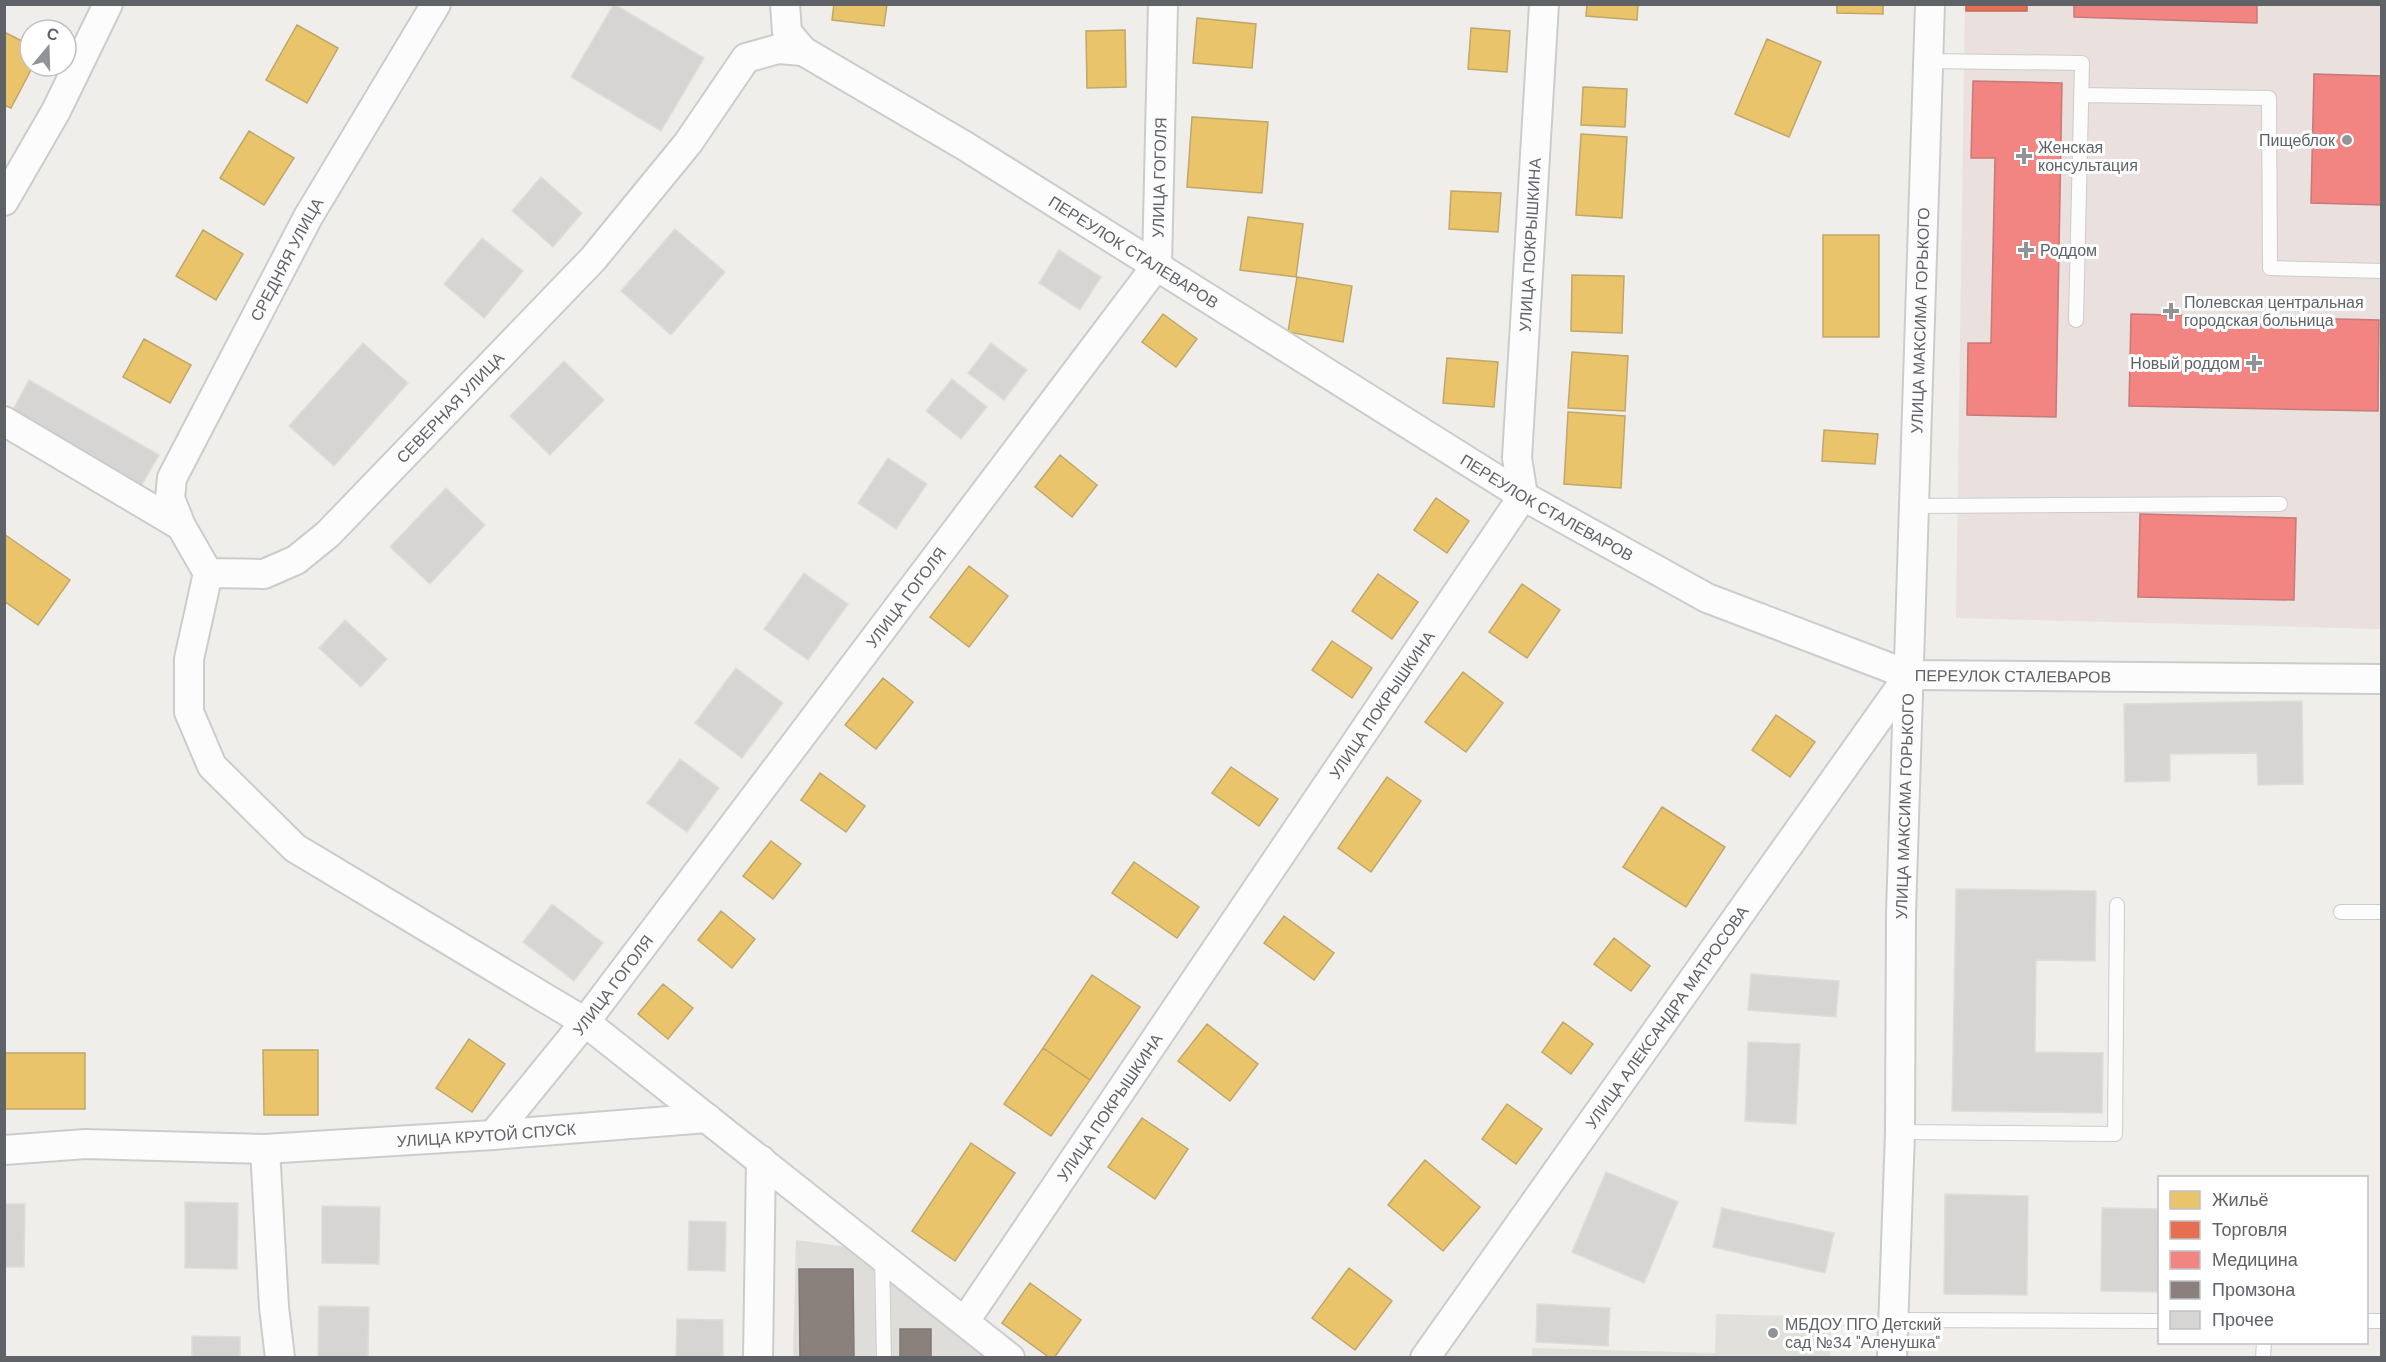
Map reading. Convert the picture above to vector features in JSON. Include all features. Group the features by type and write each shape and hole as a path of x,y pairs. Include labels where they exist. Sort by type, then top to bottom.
{"street":[{"path":"4,201 56,111 108,4"},
{"name":"СРЕДНЯЯ УЛИЦА","path":"181,526 170,498 172,478 308,217 436,4"},
{"path":"785,4 787,32 803,51"},
{"name":"УЛИЦА ГОГОЛЯ","path":"493,1135 585,1022 1157,265 1163,4"},
{"name":"УЛИЦА ПОКРЫШКИНА","path":"965,1321 1523,496 1517,458 1544,4"},
{"name":"УЛИЦА МАКСИМА ГОРЬКОГО","path":"1892,1358 1900,1132 1901,913 1930,4"},
{"name":"СЕВЕРНАЯ УЛИЦА","path":"208,573 264,574 296,560 328,534 593,259 688,143 746,58 778,49 803,51"},
{"name":"ПЕРЕУЛОК СТАЛЕВАРОВ","path":"803,51 966,146 1523,496 1707,598 1909,675 2382,679"},
{"path":"4,421 181,526 208,573 189,659 189,712 212,766 295,848 585,1022 1008,1357"},
{"name":"УЛИЦА АЛЕКСАНДРА МАТРОСОВА","path":"1425,1358 1909,675"},
{"name":"УЛИЦА КРУТОЙ СПУСК","path":"4,1150 86,1144 265,1149 493,1135 708,1118"},
{"path":"265,1149 274,1306 280,1358"},
{"path":"758,1358 761,1160"}],"lane":[{"path":"1928,61 2082,63 2076,320"},
{"path":"2082,95 2269,98 2270,268 2382,271"},
{"path":"1915,506 2280,504"},
{"path":"1900,1132 2115,1134 2116,905"},
{"path":"2342,912 2382,912"},
{"path":"882,1256 884,1358"},
{"path":"1893,1320 2158,1321"}],"shaded area":[{"name":"Полевская центральная городская больница","path":"1965,5 2381,5 2381,629 1956,618"},
{"path":"796,1240 855,1248 993,1358 793,1358"},
{"name":"МБДОУ ПГО Детский сад №34 \"Аленушка\"","path":"1716,1314 1831,1317 1830,1357 1532,1357 1532,1348 1715,1353"}],"building: Жильё":[{"path":"834,4 887,4 884,26 832,20"},
{"path":"1587,4 1638,4 1637,20 1586,16"},
{"path":"1837,4 1883,4 1883,14 1837,13"},
{"path":"1197,18 1256,24 1252,68 1193,63"},
{"path":"297,25 338,48 307,103 266,80"},
{"path":"1471,28 1510,31 1507,72 1468,69"},
{"path":"1125,30 1126,87 1087,88 1086,31"},
{"path":"4,32 18,39 18,78 27,78 11,108 4,105"},
{"path":"1767,39 1821,62 1789,137 1735,114"},
{"path":"1583,87 1627,89 1625,127 1581,125"},
{"path":"1192,117 1268,122 1262,193 1187,187"},
{"path":"249,131 294,158 264,205 220,178"},
{"path":"1581,134 1627,137 1622,218 1576,215"},
{"path":"1451,191 1501,193 1498,232 1449,229"},
{"path":"1248,217 1303,224 1296,277 1240,270"},
{"path":"203,230 243,254 216,300 176,276"},
{"path":"1823,235 1879,235 1879,337 1823,337"},
{"path":"1572,275 1624,276 1622,333 1571,331"},
{"path":"1297,277 1352,286 1343,342 1288,332"},
{"path":"1163,314 1197,339 1176,367 1142,342"},
{"path":"144,339 191,365 170,403 123,377"},
{"path":"1572,352 1628,356 1625,411 1568,408"},
{"path":"1447,358 1498,362 1494,407 1443,403"},
{"path":"1568,412 1625,416 1621,488 1564,484"},
{"path":"1824,430 1878,434 1875,464 1822,461"},
{"path":"1060,455 1097,485 1072,517 1035,487"},
{"path":"1436,498 1469,521 1447,553 1414,530"},
{"path":"4,534 70,580 38,625 4,601"},
{"path":"969,566 1008,596 969,647 930,617"},
{"path":"1378,574 1418,602 1392,639 1352,611"},
{"path":"1522,584 1560,610 1527,658 1489,632"},
{"path":"1332,641 1372,668 1352,698 1312,670"},
{"path":"1463,672 1503,703 1466,752 1425,722"},
{"path":"883,678 913,702 876,749 845,725"},
{"path":"1776,715 1815,742 1790,777 1752,750"},
{"path":"1231,767 1278,799 1259,826 1212,793"},
{"path":"820,773 865,806 846,832 801,800"},
{"path":"1387,777 1421,801 1371,872 1338,848"},
{"path":"1662,807 1725,847 1686,907 1623,867"},
{"path":"771,841 801,864 773,899 743,876"},
{"path":"1134,862 1199,907 1177,938 1112,893"},
{"path":"721,911 755,939 732,968 698,940"},
{"path":"1284,916 1334,953 1314,980 1264,943"},
{"path":"1614,938 1650,966 1631,991 1594,964"},
{"path":"1092,975 1140,1007 1090,1080 1043,1048"},
{"path":"663,984 693,1008 668,1039 638,1014"},
{"path":"1563,1022 1593,1044 1571,1074 1542,1052"},
{"path":"1207,1024 1258,1064 1230,1101 1178,1061"},
{"path":"469,1039 505,1064 472,1112 436,1088"},
{"path":"1043,1048 1090,1080 1051,1136 1004,1104"},
{"path":"263,1050 318,1050 318,1115 264,1115"},
{"path":"4,1053 85,1053 85,1109 4,1109"},
{"path":"1507,1104 1542,1129 1516,1164 1482,1139"},
{"path":"1142,1118 1188,1149 1155,1199 1108,1167"},
{"path":"971,1143 1015,1173 955,1261 912,1231"},
{"path":"1425,1160 1480,1207 1443,1251 1388,1205"},
{"path":"1349,1268 1392,1301 1355,1350 1312,1318"},
{"path":"1030,1283 1081,1320 1054,1358 1050,1358 1002,1323"}],"building: Торговля":[{"path":"1966,4 2027,4 2027,11 1966,11"}],"building: Медицина":[{"path":"2074,4 2257,4 2257,23 2074,17"},
{"name":"Пищеблок","path":"2314,74 2382,76 2382,205 2311,203"},
{"name":"Роддом","path":"1973,81 2062,83 2056,417 1967,415 1968,343 1991,343 1995,158 1971,158"},
{"name":"Новый роддом","path":"2131,314 2379,320 2378,411 2129,406"},
{"path":"2140,514 2296,518 2294,600 2138,597"}],"building: Промзона":[{"path":"799,1269 853,1269 854,1358 800,1358"},
{"path":"900,1329 931,1329 931,1358 900,1358"}],"building: Прочее":[{"path":"614,4 704,58 661,131 571,77"},
{"path":"541,177 582,213 553,247 512,211"},
{"path":"675,229 725,272 671,335 621,291"},
{"path":"482,238 523,271 484,318 444,284"},
{"path":"1059,250 1101,277 1080,310 1039,283"},
{"path":"363,343 408,383 334,466 289,426"},
{"path":"991,343 1027,370 1004,400 968,373"},
{"path":"564,361 604,400 550,455 510,416"},
{"path":"952,379 987,407 961,439 926,411"},
{"path":"29,380 159,455 138,491 9,417"},
{"path":"888,458 927,484 896,529 858,503"},
{"path":"446,488 485,525 430,584 390,547"},
{"path":"804,573 848,604 808,660 764,629"},
{"path":"345,620 387,659 361,687 319,648"},
{"path":"736,668 783,703 742,758 695,723"},
{"path":"2302,701 2303,784 2258,785 2257,753 2170,754 2170,781 2125,782 2124,704"},
{"path":"680,759 719,788 687,832 647,803"},
{"path":"1956,889 2096,891 2095,961 2036,960 2035,1052 2103,1053 2102,1113 1952,1111"},
{"path":"552,904 603,943 574,981 523,942"},
{"path":"1751,974 1839,981 1836,1017 1748,1010"},
{"path":"1748,1042 1800,1044 1796,1124 1745,1121"},
{"path":"1606,1172 1678,1202 1644,1283 1572,1252"},
{"path":"1945,1194 2028,1196 2027,1295 1944,1294"},
{"path":"185,1202 238,1203 237,1269 185,1268"},
{"path":"4,1204 25,1204 24,1267 4,1267"},
{"path":"322,1206 380,1207 379,1264 322,1263"},
{"path":"1722,1208 1834,1233 1825,1273 1713,1247"},
{"path":"2102,1208 2158,1209 2158,1292 2101,1291"},
{"path":"689,1221 726,1222 725,1271 688,1270"},
{"path":"1537,1304 1610,1308 1608,1346 1536,1342"},
{"path":"319,1306 369,1307 368,1358 318,1358"},
{"path":"677,1319 723,1320 723,1358 676,1358"},
{"path":"192,1336 240,1337 240,1358 192,1358"}],"place":[{"name":"Пищеблок","path":"2347,140"},
{"name":"Женская консультация","path":"2024,156"},
{"name":"Роддом","path":"2026,250"},
{"name":"Полевская центральная городская больница","path":"2171,311"},
{"name":"Новый роддом","path":"2254,363"},
{"name":"МБДОУ ПГО Детский сад №34 \"Аленушка\"","path":"1773,1333"}]}
